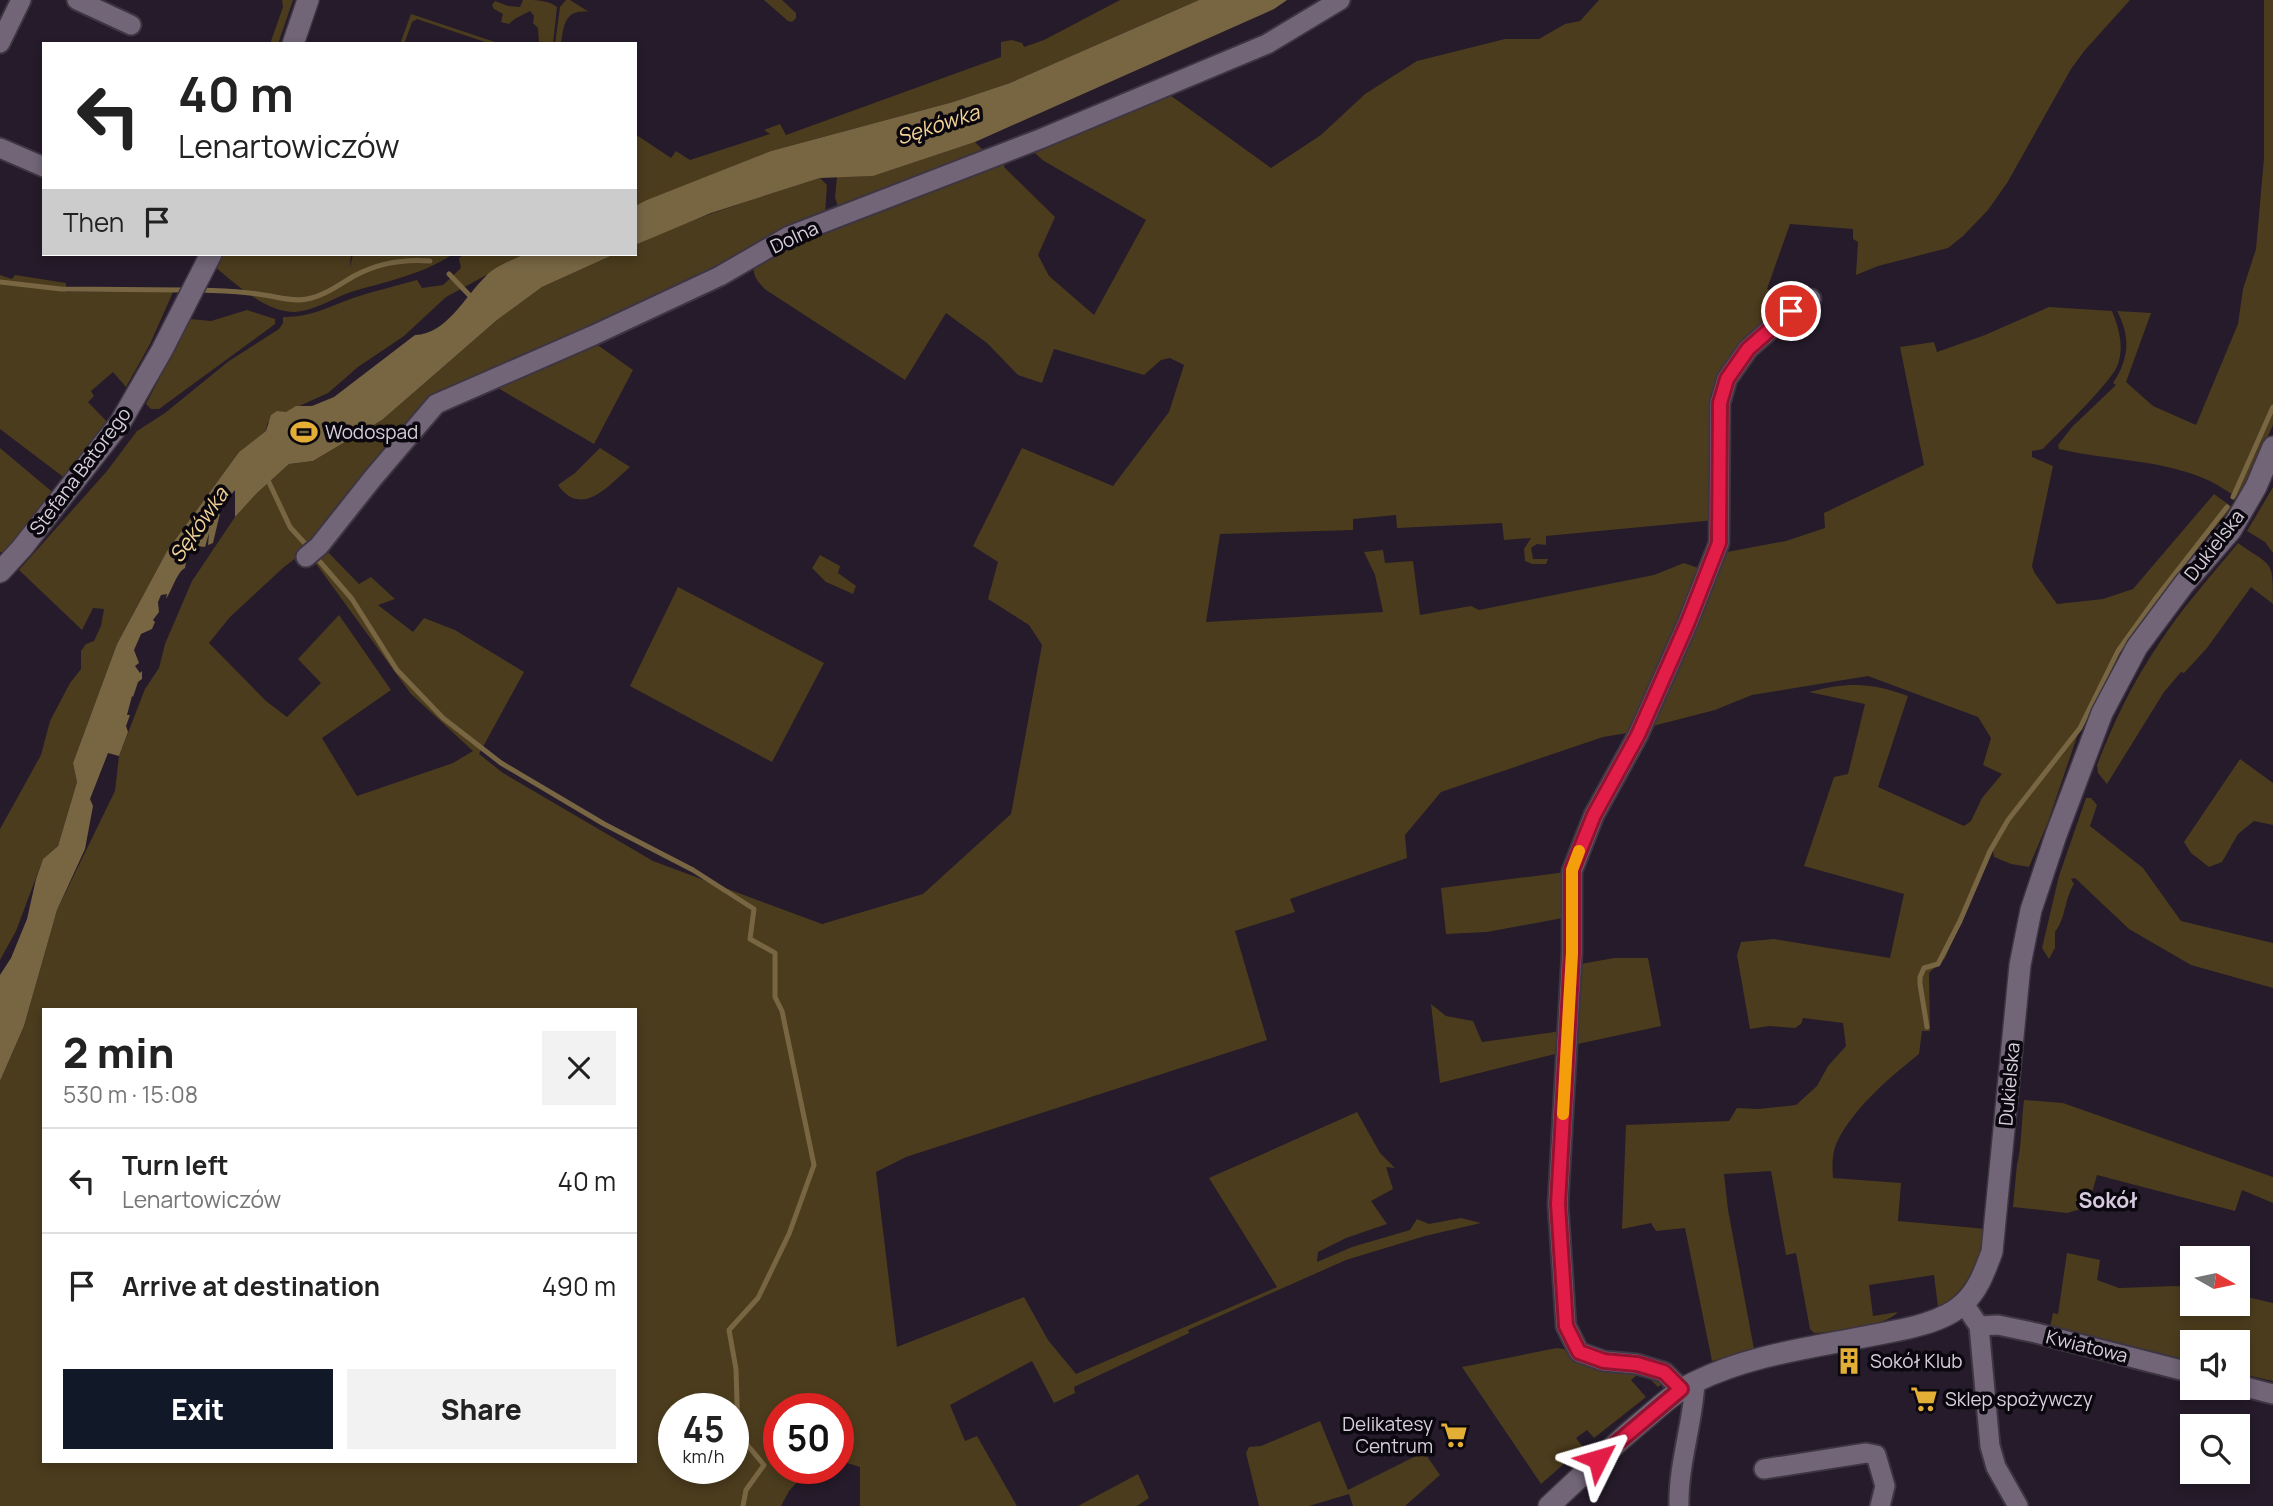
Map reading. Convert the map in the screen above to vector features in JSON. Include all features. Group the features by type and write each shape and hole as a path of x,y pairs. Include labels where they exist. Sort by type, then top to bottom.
{"main road":[{"path":"294,42 308,0"},
{"name":"Stefana Batorego","path":"0,572 121,422 162,350 210,256"},
{"name":"Dukielska","path":"1549,1506 1598,1459 1688,1386 1728,1368 1772,1356 1905,1329 1945,1316 1964,1304 1980,1283 1992,1252 2020,965 2031,910 2056,835 2102,713 2137,647 2184,584 2231,530 2256,487 2273,447"}],"street":[{"path":"0,43 21,0"},
{"path":"77,0 131,25"},
{"name":"Dolna","path":"306,557 319,545 436,404 720,276 789,236 1040,139 1267,44 1340,0"},
{"path":"0,148 42,166"},
{"path":"1679,1506 1679,1491 1693,1407 1688,1386 1664,1372 1637,1364 1604,1361 1579,1352 1566,1326 1558,1204 1572,953 1572,870 1594,815 1638,735 1688,622 1719,543 1720,403 1727,379 1748,349 1791,311 1811,299"},
{"path":"1964,1304 1979,1326 1990,1446 2008,1501"},
{"name":"Kwiatowa","path":"1979,1326 1998,1325 2036,1333 2180,1370"},
{"path":"2250,1388 2273,1394"},
{"path":"1764,1469 1866,1454 1876,1455 1885,1486 1880,1506"}],"shaded area":[{"path":"282,0 293,0 279,42 271,42 283,7"},
{"path":"523,0 537,0 557,7 553,42 539,42 538,28 533,23 534,16 530,11 509,24 501,22 503,14 492,5 495,1 520,7"},
{"path":"566,0 570,0 589,12 570,16 565,24 561,42 555,42 560,7"},
{"path":"764,0 782,0 796,13 796,18 792,22 788,21"},
{"path":"1120,0 1199,0 1010,83 953,102 771,151 637,205 637,135 671,158 676,151 690,160 770,134 764,130 780,124 786,135 1001,57 1001,42 1012,40 1022,43 1024,47 1044,40"},
{"path":"1599,0 2130,0 2071,69 2007,183 1988,210 1948,248 1878,266 1856,275 1858,242 1853,239 1853,229 1790,224 1767,289 1789,302 1732,365 1715,520 1546,536 1546,545 1537,544 1531,548 1533,559 1548,559 1546,564 1525,561 1524,549 1531,538 1504,540 1502,523 1397,528 1396,515 1353,519 1353,530 1220,534 1206,622 1383,612 1375,575 1364,552 1383,550 1385,563 1413,561 1420,615 1471,606 1479,610 1654,575 1684,563 1704,570 1633,732 1603,737 1441,792 1405,835 1407,858 1290,899 1295,912 1235,931 1267,1040 906,1157 876,1172 897,1347 1024,1297 1048,1340 1076,1374 1277,1287 1209,1178 1357,1112 1380,1153 1395,1168 1386,1167 1393,1189 1371,1201 1387,1224 1346,1238 1318,1252 1317,1262 1352,1247 1410,1230 1417,1219 1429,1224 1461,1218 1481,1223 1425,1236 1346,1260 1188,1330 1189,1333 1074,1387 1075,1393 1054,1403 1032,1361 950,1405 965,1441 977,1436 1017,1506 860,1506 860,1467 854,1465 854,1393 763,1393 763,1484 795,1484 781,1506 0,1506 0,1081 24,1026 57,910 115,791 119,756 145,689 159,668 165,644 192,581 235,517 257,493 289,464 313,461 382,420 497,320 542,287 611,256 637,256 637,244 680,226 726,208 820,178 827,185 825,214 700,280 528,354 435,400 317,542 284,567 230,617 209,643 266,701 287,717 321,683 298,659 339,615 391,690 322,738 357,796 453,763 473,751 411,694 314,561 324,548 359,584 371,577 395,599 378,605 413,632 424,618 455,630 524,672 479,754 503,773 653,861 822,924 923,894 1011,814 1042,645 1029,625 988,599 998,562 973,546 1022,448 1113,486 1169,412 1184,365 1170,358 1161,360 1144,375 1054,349 1042,383 1018,375 987,343 946,313 905,380 766,290 756,278 754,263 761,256 1007,156 1004,167 1055,217 1038,255 1049,276 1094,315 1146,220 1044,161 1028,147 1163,90 1271,168 1321,135 1365,94 1417,61 1505,39 1539,39 1565,24 1580,21"},
{"path":"2264,0 2273,0 2273,425 2239,498 2210,481 2174,468 2078,453 2059,449 2058,445 2072,427 2116,385 2113,383 2125,357 2126,348 2125,330 2117,311 2151,313 2126,382 2153,406 2196,425 2238,324 2243,289 2256,249 2264,158"},
{"path":"411,14 495,42 485,42 417,19 412,22 405,42 401,42"},
{"path":"975,142 984,151 838,207 835,197 837,177 873,176"},
{"path":"220,256 351,256 350,268 353,256 450,256 417,272 295,312 284,311 262,302 215,267"},
{"path":"521,256 446,297 404,336 358,367 328,393 286,412 277,412 267,424 266,431 239,452 167,551 117,644 73,763 77,782 58,846 43,859 16,931 0,960 0,829 41,755 50,721 70,683 81,669 81,651 86,644 94,641 101,626 104,609 93,608 82,630 19,570 107,471 137,431 165,413 229,361 279,329 283,317 310,314 361,295 417,280 422,288 443,285 461,268 459,258"},
{"path":"0,275 12,279 15,275 66,283 66,292 173,292 150,344 126,387 113,372 91,391 94,396 88,402 112,427 70,478 62,476 0,429"},
{"path":"2049,307 2112,311 2121,344 2118,364 2106,382 2043,449 2032,451 2032,457 2053,466 2032,566 2057,604 2103,599 2133,589 2214,494 2232,507 2156,598 2118,651 2080,728 2048,822 2029,867 1994,857 1993,851 1945,958 1929,973 1930,1031 1922,1031 1919,1054 1863,1104 1836,1144 1833,1178 1901,1183 1898,1221 1987,1229 1971,1274 1958,1292 1938,1307 1934,1275 1869,1285 1873,1316 1898,1312 1871,1325 1814,1333 1810,1329 1796,1253 1786,1255 1771,1171 1724,1174 1728,1210 1754,1349 1712,1361 1685,1228 1656,1231 1651,1223 1622,1229 1626,1125 1729,1121 1737,1108 1796,1105 1817,1086 1828,1066 1846,1046 1843,1023 1803,1018 1801,1024 1795,1028 1769,1026 1750,1029 1737,955 1741,942 1774,939 1890,958 1904,894 1804,866 1834,777 1848,774 1865,704 1809,692 1835,686 1859,685 1882,688 1908,696 1878,787 1964,826 1971,821 1982,798 2002,774 1983,765 1991,738 1978,717 1868,676 1752,695 1715,710 1649,727 1722,556 1727,552 1786,541 1825,528 1824,513 1924,465 1900,347 1934,342 1937,352 1985,335"},
{"path":"247,310 275,319 275,324 159,409 151,409 146,404 190,319 211,321"},
{"path":"587,342 599,346 633,370 594,444 491,384"},
{"path":"0,448 56,495 5,552 0,552"},
{"path":"600,448 630,467 595,496 576,499 567,495 558,485 575,473"},
{"path":"2273,487 2273,553 2265,542 2247,531"},
{"path":"2238,543 2269,566 2273,604 2251,587 2207,648 2164,692 2107,784 2098,773 2097,765 2132,688 2176,619"},
{"path":"820,555 840,566 838,573 856,586 853,594 826,582 812,568"},
{"path":"678,587 824,663 772,762 630,686"},
{"path":"2240,759 2273,783 2273,825 2254,821 2238,834 2222,862 2209,867 2191,853 2184,842"},
{"path":"2086,798 2091,798 2097,805 2090,826 2143,868 2181,921 2273,943 2273,988 2191,965 2129,929 2075,878 2071,879 2074,884 2055,932 2055,948 2049,959 2042,948 2059,876"},
{"path":"1566,872 1568,917 1487,932 1446,934 1441,888"},
{"path":"1614,958 1648,958 1661,1026 1573,1045 1581,964"},
{"path":"1431,1004 1446,1016 1473,1021 1482,1042 1562,1031 1563,1052 1440,1083"},
{"path":"2024,1100 2063,1103 2273,1177 2273,1203 2242,1190 2235,1211 2097,1175 2088,1207 2067,1213 2013,1207"},
{"path":"2067,1253 2100,1260 2097,1280 2119,1288 2180,1286 2180,1316 2250,1316 2250,1298 2273,1303 2273,1381 2250,1376 2250,1330 2180,1330 2180,1359 2050,1327 2053,1313 2058,1314"},
{"path":"1557,1348 1605,1363 1655,1370 1667,1380 1658,1387 1642,1371 1631,1380 1646,1397 1594,1438 1587,1430 1576,1438 1583,1447 1541,1484 1462,1367"},
{"path":"1320,1421 1348,1490 1424,1452 1440,1475 1405,1506 1353,1506 1349,1494 1309,1506 1259,1506 1246,1453 1249,1447 1261,1446"},
{"path":"1138,1474 1149,1498 1137,1506 1078,1506"}],"water":[{"name":"Sękówka","path":"1199,0 1287,0 1274,9 975,142 873,176 820,178 711,213 637,244 637,205 647,200 771,151 953,102 1010,83"},
{"name":"Sękówka","path":"521,256 611,256 542,287 497,320 382,420 313,461 289,464 235,517 235,490 222,505 213,543 208,545 209,533 205,547 197,546 198,534 191,537 185,568 177,577 166,599 167,594 161,595 158,602 159,612 153,620 155,622 152,629 141,634 134,650 139,663 135,666 140,673 142,671 142,679 132,696 127,715 130,715 126,726 128,732 119,756 108,753 90,799 93,806 85,849 57,910 24,1026 0,1081 0,975 11,958 27,919 43,859 58,846 77,782 73,763 117,644 167,551 239,452 266,431 271,415 277,411 286,412 296,406 312,406 334,397 415,335 426,333 446,321 478,284 499,266"}],"waterway":[{"path":"199,290 302,300 320,295 374,267 402,261 430,261"},
{"path":"449,274 474,300"},
{"path":"0,282 61,289 185,290"},
{"path":"2233,497 2273,407"},
{"path":"266,476 290,527 309,548"},
{"path":"1927,1027 1920,977 1924,968 1938,964 1990,851 2008,820 2080,728 2118,651 2227,507"},
{"path":"315,556 352,599 397,670 443,718 501,763 604,824 693,870 754,909 750,939 775,953 775,997 782,1011 814,1165 789,1234 758,1298 729,1330 736,1369 738,1434 764,1465 746,1490 743,1506"}],"slow traffic":[{"path":"1563,1114 1572,953 1572,870 1579,851"}],"place":[{"name":"Wodospad","path":"304,432"},
{"name":"Sokół Klub","path":"1849,1361"},
{"name":"Sklep spożywczy","path":"1924,1399"},
{"name":"Delikatesy Centrum","path":"1454,1435"}],"district":[{"name":"Sokół","path":"2108,1201"}],"route":[{"path":"1598,1459 1681,1389 1664,1372 1637,1364 1604,1361 1579,1352 1566,1326 1558,1204 1572,953 1572,870 1594,815 1638,735 1688,622 1719,543 1720,403 1727,379 1748,349 1791,311"}]}
